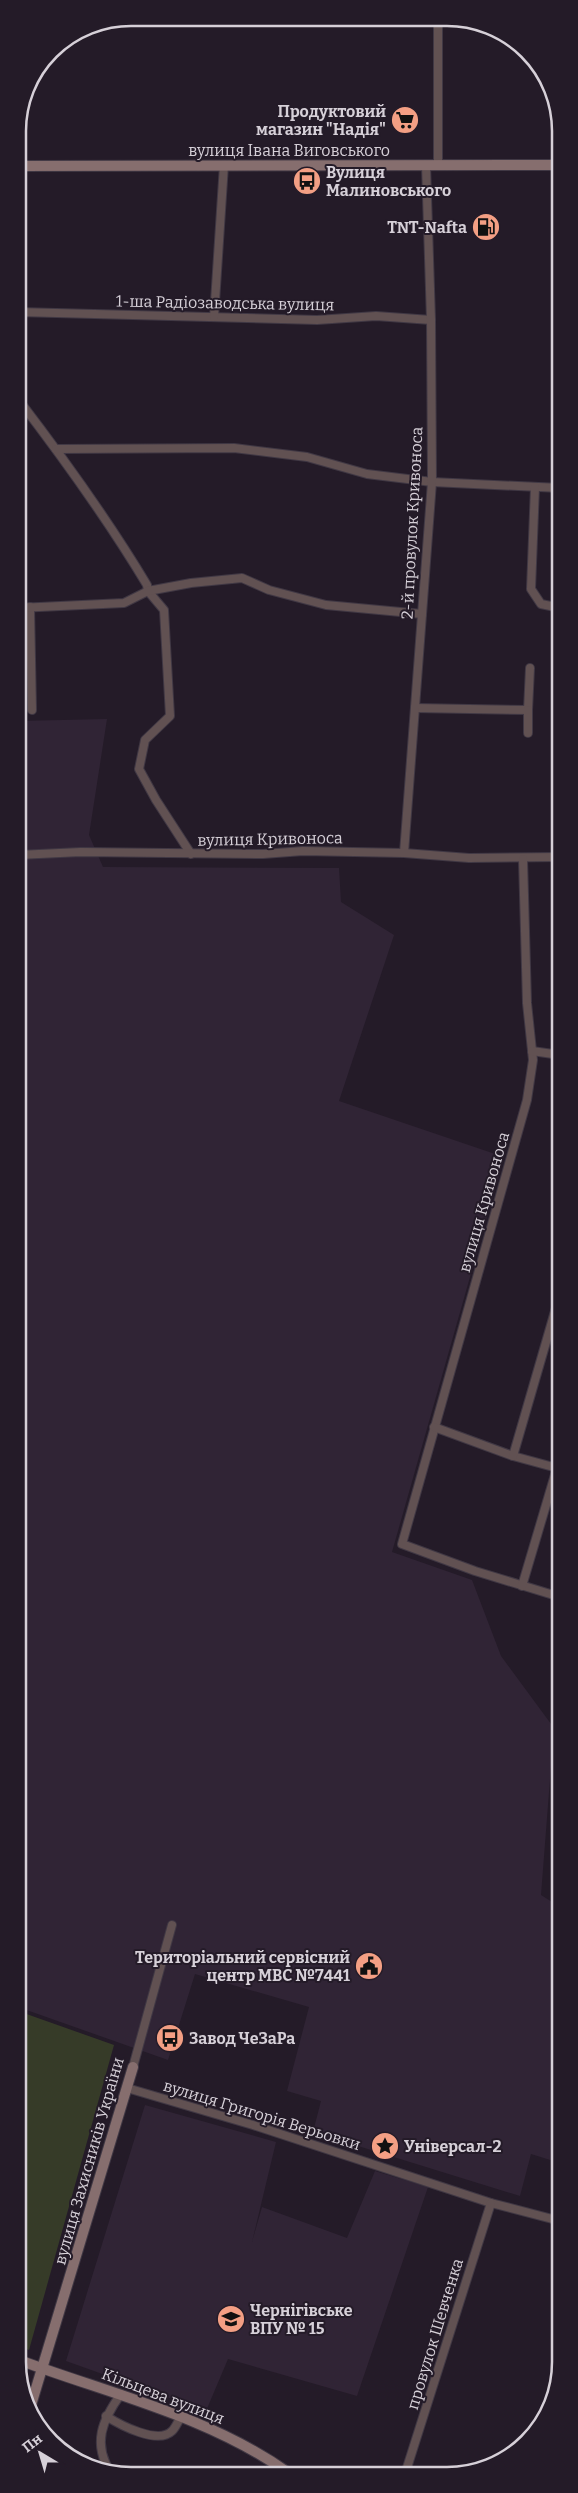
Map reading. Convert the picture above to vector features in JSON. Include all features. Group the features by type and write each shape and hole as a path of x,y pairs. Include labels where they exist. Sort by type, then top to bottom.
{"street":[{"path":"438,26 438,165"},
{"path":"214,317 224,165"},
{"name":"2-й провулок Кривоноса","path":"404,853 432,482 431,320 426,165"},
{"name":"вулиця Івана Виговського","path":"26,166 552,165"},
{"name":"1-ша Радіозаводська вулиця","path":"26,312 317,320 376,316 431,320"},
{"path":"26,410 121,542 147,585 148,591 164,610 170,716 145,740 140,769 156,800 191,854"},
{"path":"56,449 234,448 307,457 367,474 432,482 552,488"},
{"path":"535,487 531,589 541,604 552,606"},
{"path":"26,607 124,603 148,591 242,578 269,590 326,605 422,614"},
{"path":"30,607 32,710"},
{"path":"528,733 530,668"},
{"path":"415,708 528,710"},
{"name":"вулиця Кривоноса","path":"26,854 81,852 263,854 303,851 404,853 469,858 552,857"},
{"name":"вулиця Кривоноса","path":"522,1586 460,1566 402,1544 527,1100 533,1060 527,1003 523,859"},
{"path":"532,1051 552,1054"},
{"path":"513,1456 552,1322"},
{"path":"434,1427 513,1456 552,1467"},
{"path":"552,1482 522,1586 552,1595"},
{"name":"вулиця Захисників України","path":"33,2399 44,2369 127,2088 172,1925"},
{"name":"вулиця Григорія Верьовки","path":"127,2088 253,2125 491,2202 552,2220"},
{"name":"провулок Шевченка","path":"408,2467 491,2202"},
{"name":"Кільцева вулиця","path":"26,2363 121,2394 200,2424 261,2455 279,2467"},
{"path":"106,2463 100,2444 106,2416 121,2394"},
{"path":"106,2416 139,2432 161,2436 172,2432 181,2417"}],"shaded area":[{"path":"107,719 89,835 103,867 339,868 341,902 394,935 339,1101 504,1157 392,1552 472,1580 501,1656 552,1725 552,1754 541,1895 552,1902 552,2161 531,2154 520,2196 313,2132 321,2101 287,2091 309,2007 195,1974 168,2060 26,2010 26,721"},
{"name":"Чернігівське ВПУ № 15","path":"145,2105 276,2142 252,2242 262,2207 347,2238 375,2171 428,2187 357,2396 228,2359 206,2411 66,2361"}],"green space":[{"path":"26,2014 114,2045 29,2350 26,2349"}],"place":[{"name":"Продуктовий магазин \"Надія\"","path":"405,120"},
{"name":"Вулиця Малиновського","path":"307,181"},
{"name":"TNT-Nafta","path":"486,227"},
{"name":"Територіальний сервісний центр МВС №7441","path":"369,1966"},
{"name":"Завод ЧеЗаРа","path":"170,2038"},
{"name":"Універсал-2","path":"385,2146"},
{"name":"Чернігівське ВПУ № 15","path":"231,2319"}]}
